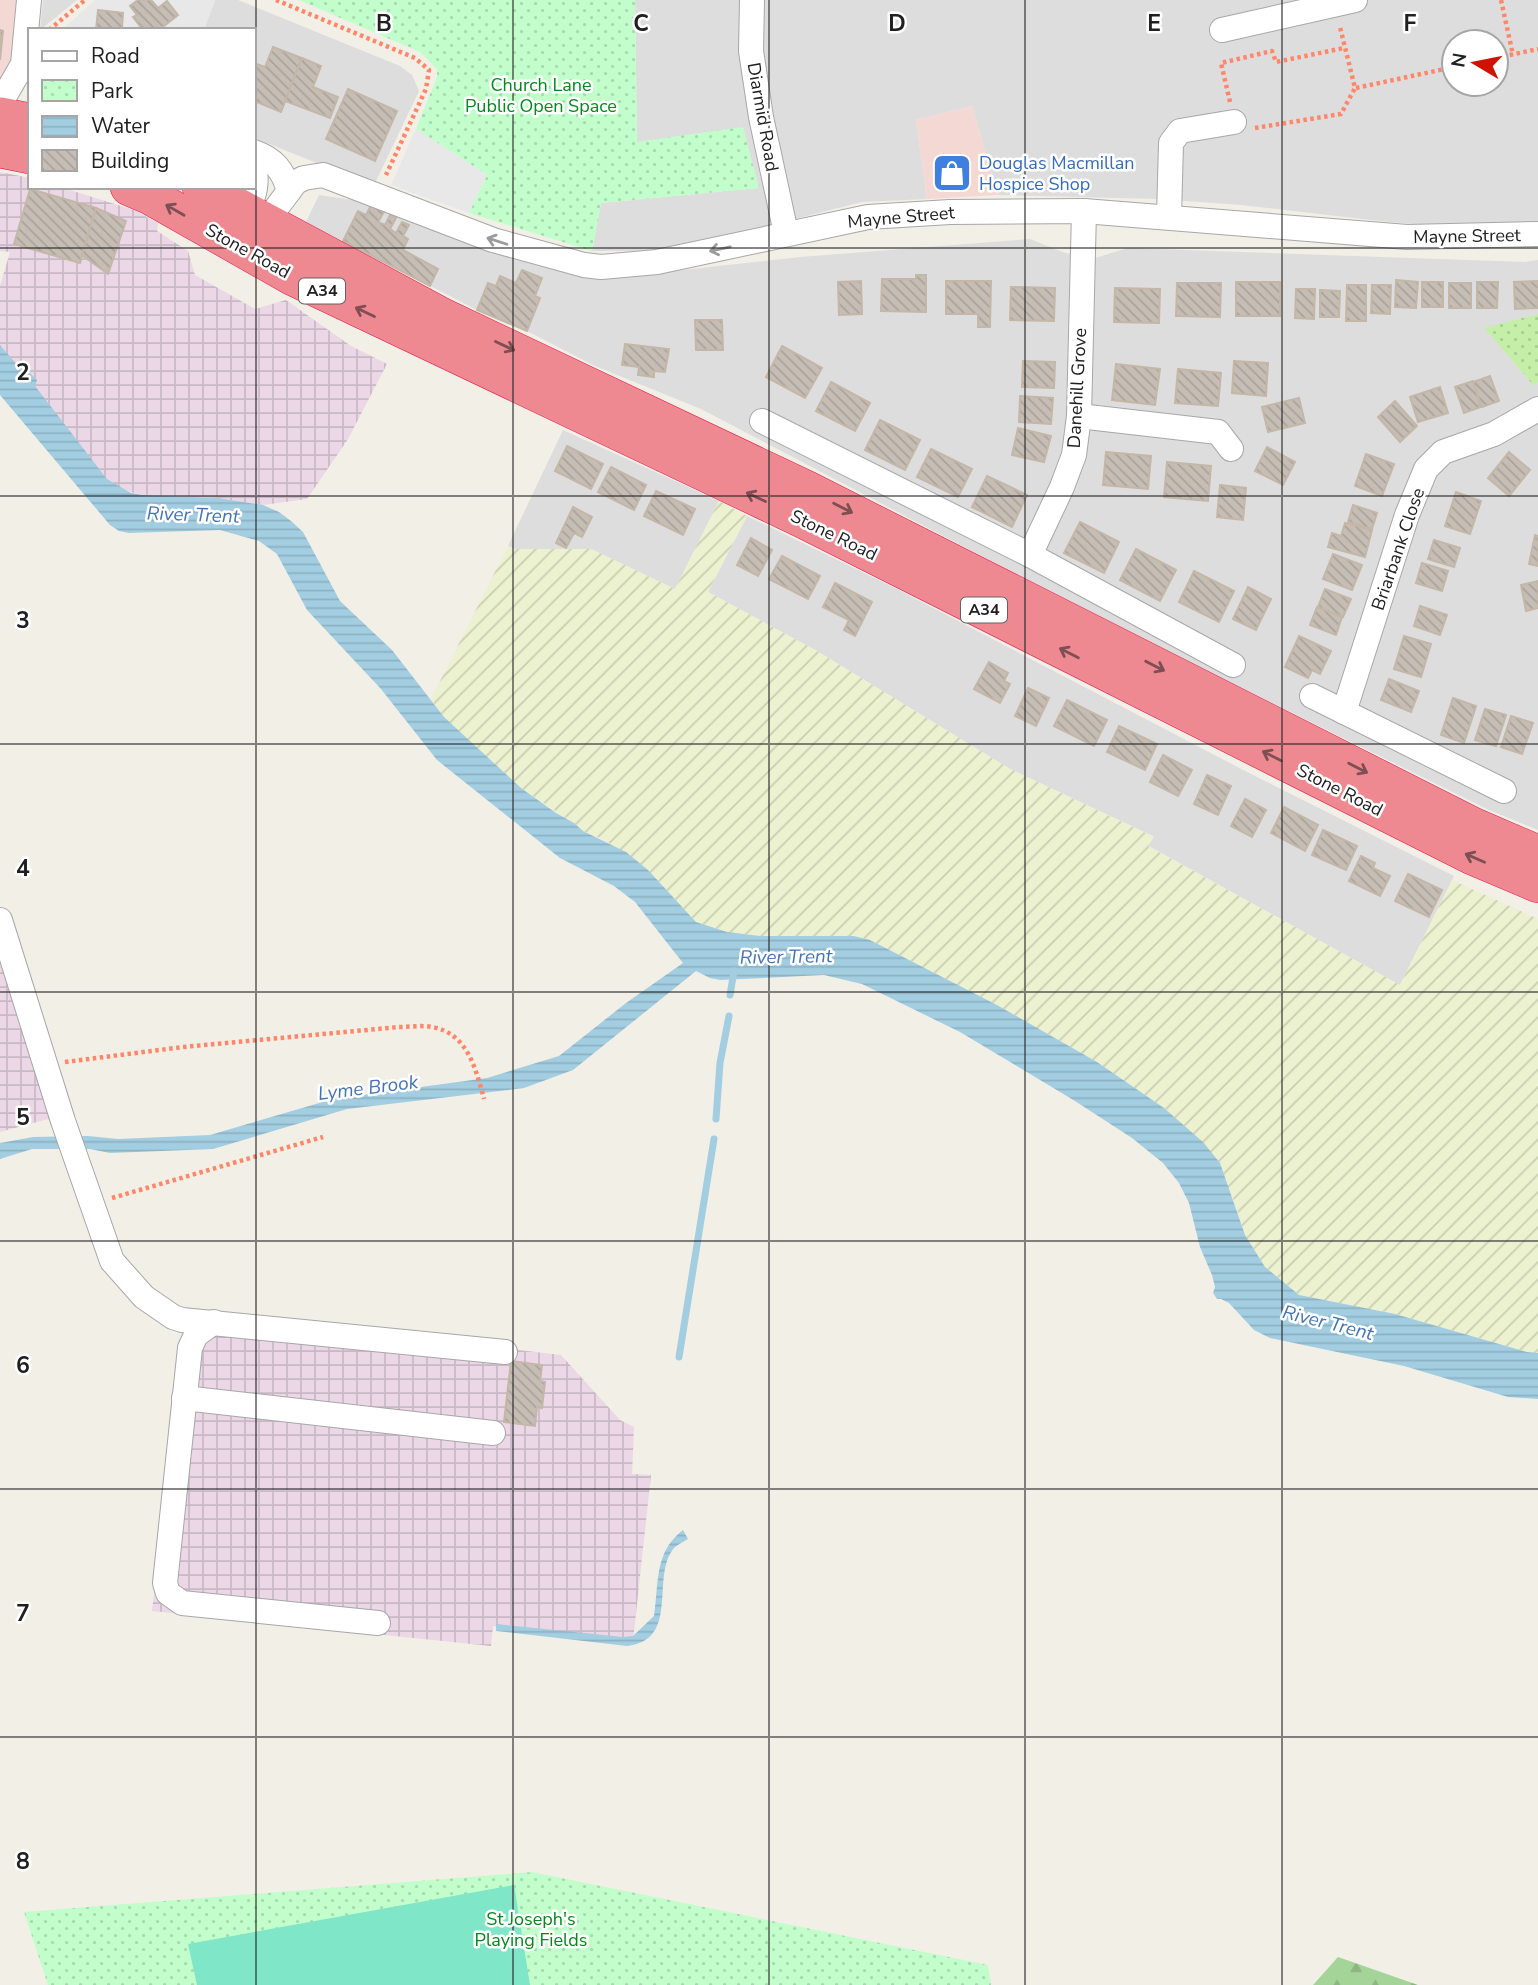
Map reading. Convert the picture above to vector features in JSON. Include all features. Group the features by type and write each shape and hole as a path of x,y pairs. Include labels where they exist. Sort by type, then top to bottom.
{"highway":[{"path":"0,117 28,122"},
{"path":"0,149 28,155"},
{"name":"Stone Road","path":"134,189 243,230 443,317 808,490 1473,826 1538,854"},
{"name":"Stone Road","path":"203,189 291,276 800,517 1459,850 1538,884"}],"street":[{"path":"0,104 26,73 29,0"},
{"name":"Diarmid Road","path":"752,0 751,51 761,117 786,233"},
{"path":"1222,30 1345,2"},
{"path":"1169,216 1171,143 1180,131 1234,122"},
{"path":"256,153 274,160 285,177 289,191"},
{"name":"Mayne Street","path":"243,230 304,178 323,175 493,240 584,265 601,267 657,262 786,233 882,216 950,212 1084,211 1169,216 1331,233 1407,237 1538,234"},
{"path":"243,230 256,189"},
{"name":"Danehill Grove","path":"1030,555 1074,455 1079,416 1084,211"},
{"name":"Briarbank Close","path":"1344,712 1407,515 1426,469 1443,452 1494,434 1538,410"},
{"path":"1079,416 1228,434"},
{"path":"771,420 1229,656"},
{"path":"1312,696 1504,791"},
{"path":"0,923 63,1121 112,1261 144,1297 182,1320 505,1352"},
{"path":"214,1322 196,1335 190,1348 165,1583 168,1593 182,1603 378,1623"},
{"path":"184,1398 493,1433"}],"path":[{"path":"51,28 85,0"},
{"path":"276,0 415,58 429,70 426,89 377,195"},
{"path":"1501,0 1513,55"},
{"path":"1344,48 1276,62 1272,51 1221,64 1234,122 1244,130 1341,114 1355,88 1344,48 1345,2"},
{"path":"1510,56 1538,49"},
{"path":"1355,88 1440,70"},
{"path":"46,1067 73,1059 183,1047 399,1027 432,1027 449,1032 462,1044 472,1059 484,1099"},
{"path":"92,1204 323,1137"}],"shaded area":[{"path":"0,0 17,0 12,58 0,84"},
{"path":"43,0 77,0 42,28 40,28"},
{"path":"95,0 138,0 130,6 142,28 122,28 123,13 98,10 96,28 64,28"},
{"path":"151,0 215,0 205,28 162,28 178,15 168,1 158,8"},
{"path":"215,0 238,0 400,66 412,75 419,91 376,181 332,169 256,139 256,28 205,28"},
{"path":"635,0 1538,0 1538,224 1467,228 1158,199 998,195 972,106 916,120 927,199 862,202 715,239 646,251 592,251 601,203 758,188 743,128 637,143"},
{"path":"972,106 998,195 927,199 916,120"},
{"path":"416,129 487,175 469,213 391,185"},
{"path":"0,172 28,178 28,189 66,189 134,210 158,223 157,231 188,251 195,275 255,309 286,300 351,346 387,364 348,439 307,499 263,505 219,498 142,495 123,490 107,479 0,345 0,286 10,252 0,251"},
{"path":"319,195 366,202 618,277 800,257 1030,239 1065,253 1095,258 1128,248 1524,262 1538,260 1538,830 1489,810 1100,618 701,409 595,366 305,224"},
{"path":"563,430 719,501 675,589 591,549 515,549 508,546"},
{"path":"747,516 889,585 1249,773 1454,876 1400,985 1147,845 1153,836 1010,769 817,651 708,592"},
{"path":"0,954 52,1118 0,1132"},
{"path":"187,1311 561,1355 620,1420 634,1427 632,1474 651,1475 633,1641 493,1626 491,1646 152,1611"}],"green space":[{"name":"Church Lane Public Open Space","path":"299,0 635,0 637,142 743,127 759,188 601,203 592,251 469,213 487,175 416,129 437,77 437,69 420,52"},
{"path":"1538,314 1538,382 1534,386 1484,328"},
{"path":"719,501 747,516 708,592 817,651 1010,769 1154,837 1148,846 1400,985 1452,880 1538,919 1538,1353 1395,1314 1299,1295 1265,1267 1245,1235 1233,1198 1203,1142 1164,1108 1097,1062 997,1005 870,940 854,936 760,936 727,932 696,922 648,870 603,839 583,831 521,788 444,717 431,699 508,546 515,549 591,549 675,589"},
{"name":"St Joseph's Playing Fields","path":"532,1872 988,1965 991,1985 48,1985 24,1912"},
{"path":"514,1885 530,1985 197,1985 188,1944"},
{"path":"1338,1957 1418,1985 1313,1985"}],"water":[{"name":"River Trent","path":"0,345 25,374 30,373 37,380 35,386 107,479 131,493 142,495 219,498 263,505 291,521 303,532 340,601 392,650 444,717 521,788 583,831 626,852 648,870 696,922 727,932 760,936 854,936 870,940 997,1005 1097,1062 1164,1108 1203,1142 1220,1163 1245,1235 1265,1267 1299,1295 1395,1314 1538,1353 1538,1399 1508,1397 1404,1366 1270,1338 1254,1330 1229,1303 1217,1299 1213,1293 1215,1287 1212,1275 1200,1247 1189,1203 1179,1183 1163,1163 1132,1138 1075,1101 960,1032 862,984 824,975 720,980 696,971 573,1070 524,1088 347,1109 213,1149 110,1153 90,1149 32,1149 0,1159 0,1143 33,1137 88,1136 118,1139 210,1135 333,1099 487,1078 559,1056 626,1003 683,963 635,902 614,886 560,858 437,760 381,689 307,610 277,554 259,541 220,530 129,533 110,525 0,395"},
{"path":"683,1530 688,1539 674,1548 667,1560 659,1620 654,1632 644,1641 627,1646 496,1631 496,1624 633,1636 654,1616 662,1558"}],"building":[{"path":"138,0 151,0 158,8 167,1 178,15 162,28 141,28 133,17 137,15 130,6"},
{"path":"98,10 123,13 122,28 96,28"},
{"path":"0,30 3,31 0,60"},
{"path":"273,47 302,58 281,112 256,102 256,64 265,67"},
{"path":"302,58 321,66 313,87 338,97 330,118 285,101"},
{"path":"348,89 397,111 375,161 326,139"},
{"path":"30,189 96,208 80,263 14,244"},
{"path":"371,205 384,212 378,222 385,225 390,215 396,218 390,229 396,233 402,222 409,225 403,236 408,239 403,250 438,269 430,286 343,241 358,211 366,215"},
{"path":"96,208 126,221 108,274 82,255"},
{"path":"522,270 542,278 535,296 540,298 527,331 477,310 488,283 496,286 500,276 516,283"},
{"path":"916,275 926,275 926,312 881,311 882,279 916,279"},
{"path":"1396,280 1418,282 1416,308 1395,307"},
{"path":"861,281 862,314 839,315 838,282"},
{"path":"946,281 991,281 990,327 978,327 978,314 946,314"},
{"path":"1538,281 1538,308 1515,309 1514,282"},
{"path":"1236,282 1280,282 1280,316 1236,316"},
{"path":"1422,282 1443,282 1443,307 1422,307"},
{"path":"1477,282 1498,282 1497,308 1477,308"},
{"path":"1177,283 1221,283 1220,317 1176,316"},
{"path":"1449,283 1471,283 1471,308 1449,308"},
{"path":"1347,285 1366,285 1366,321 1346,321"},
{"path":"1372,285 1391,285 1390,314 1371,313"},
{"path":"1011,287 1055,288 1054,321 1010,320"},
{"path":"1115,288 1160,289 1159,323 1114,322"},
{"path":"1296,289 1315,289 1314,319 1295,318"},
{"path":"1320,290 1340,291 1339,317 1320,317"},
{"path":"695,320 722,320 723,350 696,350"},
{"path":"625,344 669,349 665,372 654,371 654,377 638,375 639,367 622,365"},
{"path":"782,346 822,368 805,398 766,377"},
{"path":"1023,361 1055,362 1054,388 1022,387"},
{"path":"1234,361 1268,363 1266,396 1232,393"},
{"path":"1116,364 1160,369 1155,405 1112,400"},
{"path":"1178,369 1221,373 1218,406 1175,403"},
{"path":"1490,376 1499,401 1482,407 1473,382"},
{"path":"1473,381 1481,407 1464,413 1455,387"},
{"path":"831,382 870,403 855,431 816,411"},
{"path":"1440,387 1448,413 1418,422 1410,397"},
{"path":"1020,396 1053,398 1051,424 1019,422"},
{"path":"1299,398 1305,423 1268,432 1262,407"},
{"path":"1395,401 1417,426 1400,442 1378,417"},
{"path":"880,420 920,440 905,470 865,450"},
{"path":"1018,428 1051,436 1044,462 1012,455"},
{"path":"567,446 603,464 591,489 555,471"},
{"path":"1267,447 1295,462 1283,485 1255,471"},
{"path":"931,449 972,469 958,497 917,477"},
{"path":"1106,452 1151,456 1148,489 1103,485"},
{"path":"1509,452 1530,470 1509,496 1488,478"},
{"path":"1366,454 1394,464 1382,496 1355,486"},
{"path":"1167,462 1211,466 1208,501 1164,497"},
{"path":"611,467 646,485 634,510 598,492"},
{"path":"987,476 1027,495 1012,527 972,507"},
{"path":"1220,485 1246,488 1243,520 1217,517"},
{"path":"656,491 695,509 683,535 644,516"},
{"path":"1456,492 1481,501 1470,534 1445,526"},
{"path":"1353,505 1377,513 1372,529 1348,522"},
{"path":"573,507 592,517 582,537 574,533 566,548 556,543"},
{"path":"1080,522 1119,542 1104,573 1064,553"},
{"path":"1345,523 1372,530 1365,557 1328,547 1332,533 1341,536"},
{"path":"1535,535 1538,536 1538,566 1529,564"},
{"path":"751,538 772,550 758,576 737,565"},
{"path":"1434,540 1460,548 1454,567 1428,559"},
{"path":"1136,549 1176,570 1160,601 1120,580"},
{"path":"1333,554 1362,565 1352,590 1323,579"},
{"path":"782,556 820,576 808,599 769,579"},
{"path":"1422,563 1448,571 1442,591 1416,583"},
{"path":"1194,571 1234,591 1219,622 1179,602"},
{"path":"1538,581 1538,608 1526,611 1521,585"},
{"path":"835,583 872,602 855,636 844,630 849,620 823,607"},
{"path":"1248,587 1271,599 1256,630 1233,619"},
{"path":"1325,589 1351,599 1343,617 1318,607"},
{"path":"1420,606 1447,615 1440,635 1414,626"},
{"path":"1317,607 1342,617 1336,635 1310,625"},
{"path":"1299,636 1331,651 1320,674 1312,670 1308,678 1285,667"},
{"path":"1404,636 1431,644 1421,677 1394,669"},
{"path":"989,662 1008,673 1004,681 1010,684 1000,703 974,689"},
{"path":"1389,679 1419,691 1411,712 1381,700"},
{"path":"1028,688 1049,698 1036,726 1015,716"},
{"path":"1453,698 1476,706 1464,743 1441,735"},
{"path":"1067,700 1107,720 1094,746 1054,726"},
{"path":"1485,709 1506,715 1496,746 1475,740"},
{"path":"1511,716 1533,723 1522,754 1501,747"},
{"path":"1119,726 1157,744 1145,770 1107,752"},
{"path":"1163,755 1192,770 1178,796 1150,782"},
{"path":"1207,775 1231,786 1218,815 1194,804"},
{"path":"1245,799 1266,810 1252,837 1231,826"},
{"path":"1284,807 1318,825 1305,851 1271,833"},
{"path":"1323,830 1357,846 1346,870 1312,855"},
{"path":"1361,856 1375,863 1373,868 1390,876 1380,896 1349,881"},
{"path":"1408,874 1442,890 1429,917 1395,901"},
{"path":"511,1361 542,1365 540,1381 545,1382 542,1408 537,1407 535,1426 504,1422"}],"waterway":[{"name":"River Trent","path":"730,995 734,971"},
{"path":"716,1119 720,1063 729,1016"},
{"path":"679,1357 714,1139"}],"place":[{"name":"Douglas Macmillan Hospice Shop","path":"952,173"}],"water label":[{"name":"Lyme Brook","path":"368,1088"}]}
